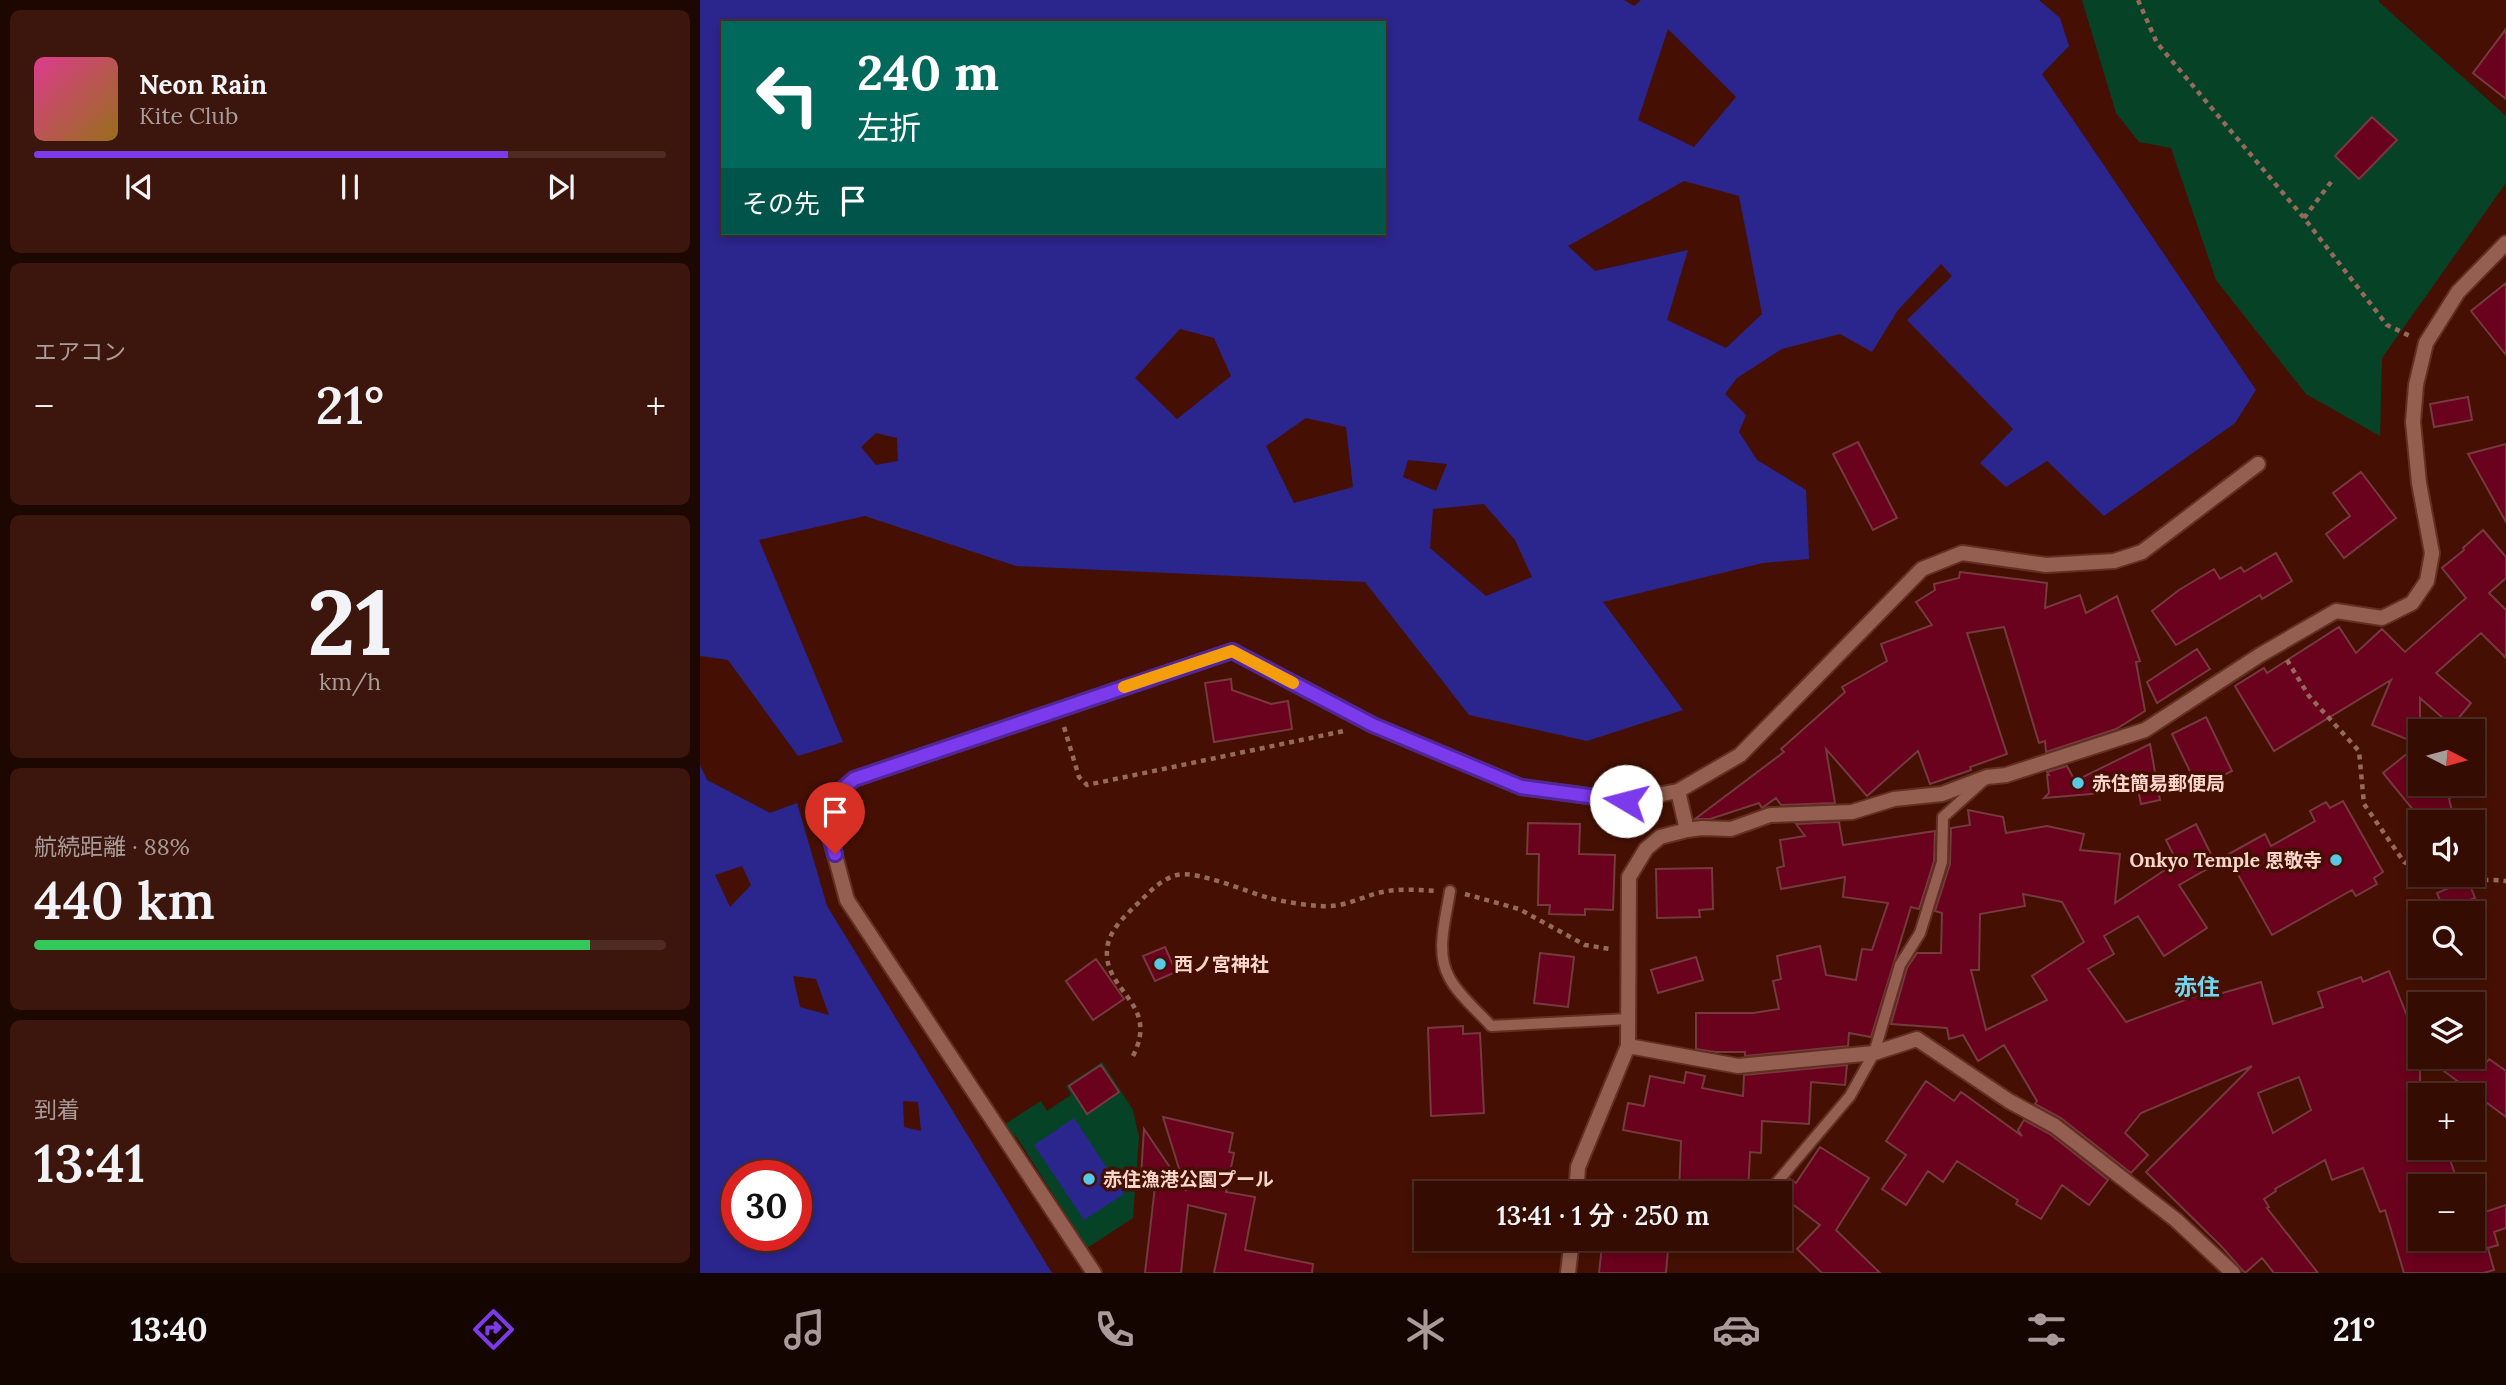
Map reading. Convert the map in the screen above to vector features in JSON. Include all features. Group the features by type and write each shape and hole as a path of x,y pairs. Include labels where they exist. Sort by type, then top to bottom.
{"street":[{"path":"1577,1181 1578,1167 1628,1046 1629,877 1646,849 1660,837 1702,828 1731,829 1770,815 1852,812 1894,799 1942,794 1987,777 2006,775 2145,730 2277,645 2336,611 2382,618 2412,603 2427,581 2432,553 2418,484 2413,422 2416,385 2426,343 2458,292 2506,243"},
{"path":"1094,1273 848,900 822,807 854,779 1232,651 1373,725 1521,787 1626,801 1678,791 1740,755 1922,569 1962,553 2046,565 2114,561 2142,552 2258,464"},
{"path":"1678,791 1687,830"},
{"path":"1628,1046 1738,1066 1874,1053 1917,1039 2009,1101 2055,1126 2176,1220 2233,1273"},
{"path":"1568,1273 1571,1251"}],"lane":[{"path":"1778,1181 1850,1096 1874,1053 1900,965 1920,933 1942,862 1943,817 1987,777"},
{"path":"1450,891 1442,947 1444,965 1450,979 1491,1026 1628,1019"}],"path":[{"path":"2138,0 2157,43 2304,218 2387,325 2426,343"},
{"path":"2304,218 2334,178"},
{"path":"2277,645 2309,696 2359,751 2364,804 2404,862 2408,864"},
{"path":"1059,709 1079,777 1087,785 1373,725"},
{"path":"1133,1056 1140,1042 1141,1025 1137,1011 1109,967 1107,945 1111,933 1128,913 1161,881 1180,874 1196,875 1270,898 1323,906 1343,905 1380,892 1403,889 1450,891 1519,909 1586,945 1628,951"},
{"path":"2485,878 2506,881"}],"green space":[{"path":"2082,0 2379,0 2506,116 2506,183 2382,358 2380,436 2306,394 2216,280 2171,148 2139,142 2116,113"},
{"name":"赤住漁港公園プール","path":"1102,1062 1133,1110 1139,1137 1133,1218 1087,1248 1016,1136 1010,1139 1002,1126 1041,1101 1047,1111 1071,1095 1066,1086"}],"shaded area":[{"path":"700,0 1624,0 1634,6 1641,0 2039,0 2060,18 2069,46 2042,74 2256,390 2235,423 2104,516 2047,461 2006,487 1980,463 2013,429 1907,320 1952,276 1941,264 1898,310 1872,352 1840,334 1782,349 1737,378 1725,394 1746,415 1739,432 1757,460 1806,490 1809,559 1763,563 1603,602 1683,710 1587,741 1469,715 1365,582 1016,566 865,516 759,540 843,742 798,756 728,660 700,656","holes":["1668,29 1736,97 1694,147 1638,120","1684,181 1739,196 1762,314 1726,348 1667,320 1688,250 1595,271 1568,246","1180,329 1214,338 1231,376 1177,419 1135,378","1306,418 1346,427 1353,487 1294,503 1266,446","876,433 897,438 898,461 876,465 861,447","1408,460 1447,464 1436,491 1403,477","1484,504 1515,540 1532,577 1486,596 1430,548 1433,509"]},
{"path":"700,765 707,780 770,813 797,803 827,906 1052,1273 700,1273","holes":["742,866 751,885 730,907 715,875","793,976 816,979 829,1015 800,1007","903,1101 918,1102 921,1131 904,1127"]},
{"path":"1074,1118 1124,1194 1084,1220 1034,1145"}],"building":[{"path":"2506,29 2506,99 2473,73"},
{"path":"2372,117 2397,140 2359,179 2335,156"},
{"path":"2506,283 2506,355 2471,311"},
{"path":"2468,397 2472,420 2434,427 2430,404"},
{"path":"1858,442 1897,518 1873,530 1833,454"},
{"path":"2506,444 2506,522 2468,454"},
{"path":"2361,472 2396,518 2344,558 2326,534 2350,516 2333,493"},
{"path":"2483,530 2506,557 2506,578 2489,593 2506,610 2506,658 2481,633 2436,673 2471,703 2458,719 2444,719 2420,698 2420,719 2408,719 2408,740 2372,725 2391,680 2274,751 2235,686 2264,668 2267,673 2339,627 2356,653 2382,629 2405,652 2466,598 2442,568 2464,550 2463,548"},
{"path":"2276,553 2292,581 2262,599 2260,595 2176,645 2152,611 2179,590 2214,569 2220,579 2241,567 2244,572"},
{"path":"1960,572 2047,583 2045,608 2080,595 2086,613 2117,596 2140,661 2136,662 2145,711 2116,729 2046,752 2045,741 2039,743 2004,627 1967,633 2007,754 1930,784 1918,751 1867,796 1826,749 1835,803 1781,805 1776,798 1762,808 1759,803 1710,819 1695,819 1784,752 1781,749 1845,692 1842,687 1887,661 1881,644 1932,625 1916,602 1935,590 1934,584 1959,578"},
{"path":"2197,649 2210,669 2157,703 2147,682"},
{"path":"1231,679 1232,690 1271,704 1288,701 1292,729 1214,742 1205,683"},
{"path":"2206,717 2232,771 2198,788 2172,734"},
{"path":"2150,744 2160,800 2141,804 2136,780 2101,785 2102,793 2044,798 2049,793 2047,772 2067,766 2075,781"},
{"path":"2408,753 2408,796 2453,796 2449,799 2452,810 2413,810 2383,773"},
{"path":"2343,801 2383,872 2374,878 2377,884 2356,896 2352,890 2272,935 2227,855 2265,834 2271,846 2315,821 2310,811 2326,802 2330,808"},
{"path":"1968,810 2003,817 2006,833 2047,826 2084,834 2080,850 2120,854 2115,903 2177,862 2166,840 2196,824 2216,864 2179,885 2207,928 2164,956 2138,916 2104,936 2114,954 2088,969 2126,1022 2217,988 2219,994 2261,982 2273,1024 2323,1007 2318,992 2361,977 2363,982 2389,971 2408,1018 2408,1069 2420,1069 2420,1083 2408,1083 2408,1160 2450,1160 2455,1174 2408,1174 2408,1251 2485,1251 2485,1212 2506,1205 2506,1228 2494,1232 2498,1245 2488,1248 2494,1270 2483,1273 2404,1273 2385,1210 2380,1212 2363,1168 2332,1180 2325,1160 2275,1189 2276,1191 2264,1199 2269,1207 2267,1208 2318,1273 2274,1273 2262,1258 2245,1273 2146,1172 2252,1066 2141,1113 2125,1133 2148,1155 2131,1173 2061,1118 2035,1104 2037,1101 2004,1045 1978,1061 1963,1035 1949,1039 1947,1028 1891,1024 1907,968 1917,953 1941,953 1942,913 1935,911 1950,864 1951,828 1970,825","holes":["2023,894 2062,902 2084,942 2032,976 2047,1000 1986,1030 1971,970 1979,970 1980,914 2025,906","2299,1077 2311,1110 2273,1133 2258,1093"]},
{"path":"1839,822 1843,845 1935,831 1934,861 1919,909 1911,907 1871,1037 1849,1033 1848,1046 1745,1056 1745,1052 1696,1049 1696,1013 1753,1013 1779,1009 1773,981 1781,979 1777,956 1820,946 1826,975 1856,980 1862,949 1872,950 1888,903 1843,897 1845,877 1781,889 1777,868 1784,866 1780,840 1805,836 1796,824"},
{"path":"1528,823 1580,824 1579,854 1615,855 1613,910 1585,909 1585,915 1549,914 1550,905 1538,905 1539,854 1527,854"},
{"path":"1712,868 1713,909 1699,910 1700,917 1657,918 1656,869"},
{"path":"2451,887 2471,887 2475,898 2467,901 2440,901 2437,893"},
{"name":"西ノ宮神社","path":"1165,947 1176,972 1155,981 1143,956"},
{"path":"1540,953 1574,957 1568,1007 1534,1003"},
{"path":"1696,957 1703,980 1658,993 1651,970"},
{"path":"1096,959 1124,999 1093,1020 1066,981"},
{"path":"1463,1026 1463,1034 1480,1033 1484,1113 1431,1116 1428,1028"},
{"path":"2489,1059 2506,1071 2506,1117 2485,1101 2485,1083 2460,1083 2441,1069 2485,1069"},
{"path":"1101,1065 1119,1092 1087,1114 1069,1086"},
{"path":"1847,1065 1845,1085 1811,1082 1809,1124 1762,1121 1761,1153 1750,1152 1749,1181 1679,1181 1681,1141 1623,1130 1628,1103 1644,1106 1650,1076 1684,1083 1686,1072 1705,1076 1702,1088 1743,1096 1744,1075"},
{"path":"1926,1081 1954,1101 1961,1092 2022,1136 2018,1130 2024,1120 2050,1134 2108,1180 2089,1205 2062,1185 2041,1219 2016,1204 2018,1200 1957,1161 1943,1182 1928,1171 1906,1205 1882,1189 1906,1155 1886,1141"},
{"path":"1163,1117 1233,1133 1229,1152 1234,1153 1226,1192 1255,1197 1245,1250 1313,1264 1312,1273 1214,1273 1226,1214 1188,1205 1181,1273 1145,1273 1156,1178 1141,1177 1144,1129 1186,1191"},
{"path":"1820,1147 1869,1178 1836,1230 1880,1273 1822,1273 1797,1249 1820,1225 1792,1204 1792,1181 1788,1181 1790,1179 1796,1183"},
{"path":"1601,1251 1668,1251 1666,1273 1599,1273"}],"slow traffic":[{"path":"1124,687 1232,651 1293,683"}],"place":[{"name":"赤住簡易郵便局","path":"2078,783"},
{"name":"Onkyo Temple 恩敬寺","path":"2336,860"},
{"name":"西ノ宮神社","path":"1160,964"},
{"name":"赤住漁港公園プール","path":"1089,1179"}],"district":[{"name":"赤住","path":"2197,986"}],"route":[{"path":"835,854 822,807 854,779 1232,651 1373,725 1521,787 1626,801"}]}
